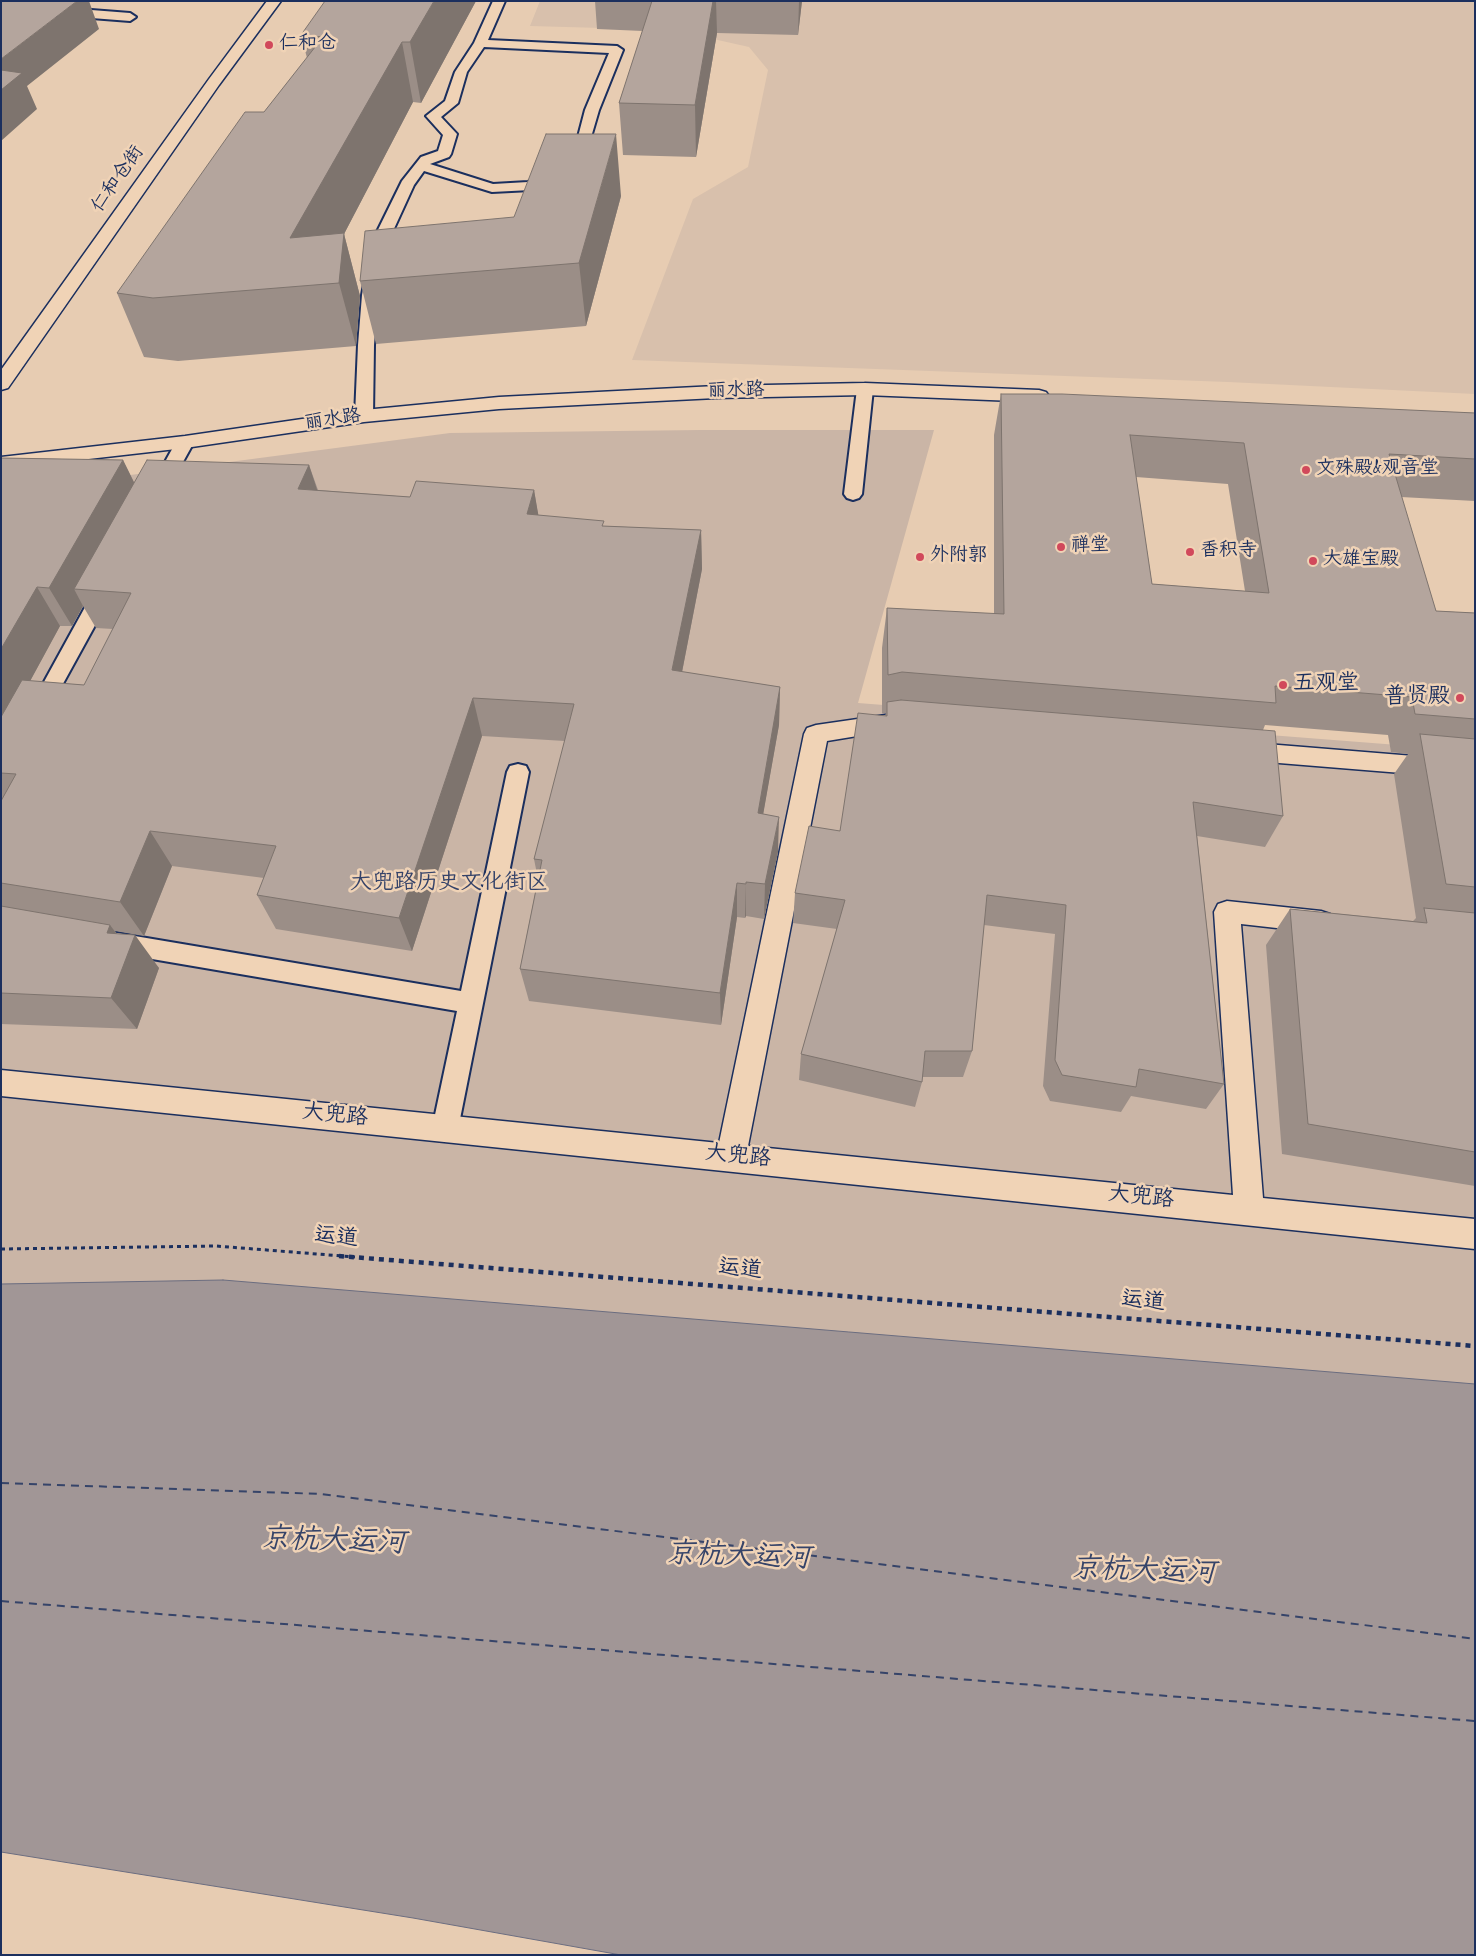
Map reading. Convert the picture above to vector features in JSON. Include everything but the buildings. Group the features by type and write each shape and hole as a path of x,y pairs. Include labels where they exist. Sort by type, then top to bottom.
{"street":[{"name":"仁和仓街","path":"1,384 214,82 274,1"},
{"name":"丽水路","path":"1,462 185,442 364,416 499,403 610,396 865,389 1061,396"},
{"path":"732,1157 816,734 896,722 915,724"},
{"path":"1220,749 1475,770"},
{"path":"1249,1210 1227,912 1346,925"},
{"name":"大兜路","path":"1,1083 1475,1234"}],"lane":[{"path":"364,416 366,345 370,295 379,244 407,184 426,160 444,154 450,134 433,116 451,103 461,72 480,43 499,1"},
{"path":"1,7 130,17"},
{"path":"422,166 492,188 531,186 579,158 592,110 617,50 480,43"},
{"path":"853,494 865,389"},
{"path":"152,502 185,442"},
{"path":"30,727 114,571"},
{"path":"445,1129 518,772"},
{"path":"89,938 470,1003"}],"path":[{"name":"运道","path":"1,1249 216,1246 1475,1346"}],"shaded area":[{"path":"540,1 1475,1 1475,394 1228,382 632,360 693,199 748,167 768,70 749,47 673,30 530,26"}],"green space":[{"name":"大兜路历史文化街区","path":"934,430 858,703 1475,751 1475,1427 1,1311 1,492 450,433"}],"water":[{"name":"京杭大运河","path":"223,1280 1475,1384 1475,1955 621,1955 413,1918 1,1852 1,1284"}],"ferry route":[{"path":"1,1483 321,1494 1475,1639"},
{"path":"1,1601 1475,1721"}],"place":[{"name":"仁和仓","path":"269,45"},
{"name":"文殊殿&观音堂","path":"1306,470"},
{"name":"禅堂","path":"1061,547"},
{"name":"香积寺","path":"1190,552"},
{"name":"外附郭","path":"920,557"},
{"name":"大雄宝殿","path":"1313,561"},
{"name":"五观堂","path":"1283,685"},
{"name":"普贤殿","path":"1460,698"}]}
